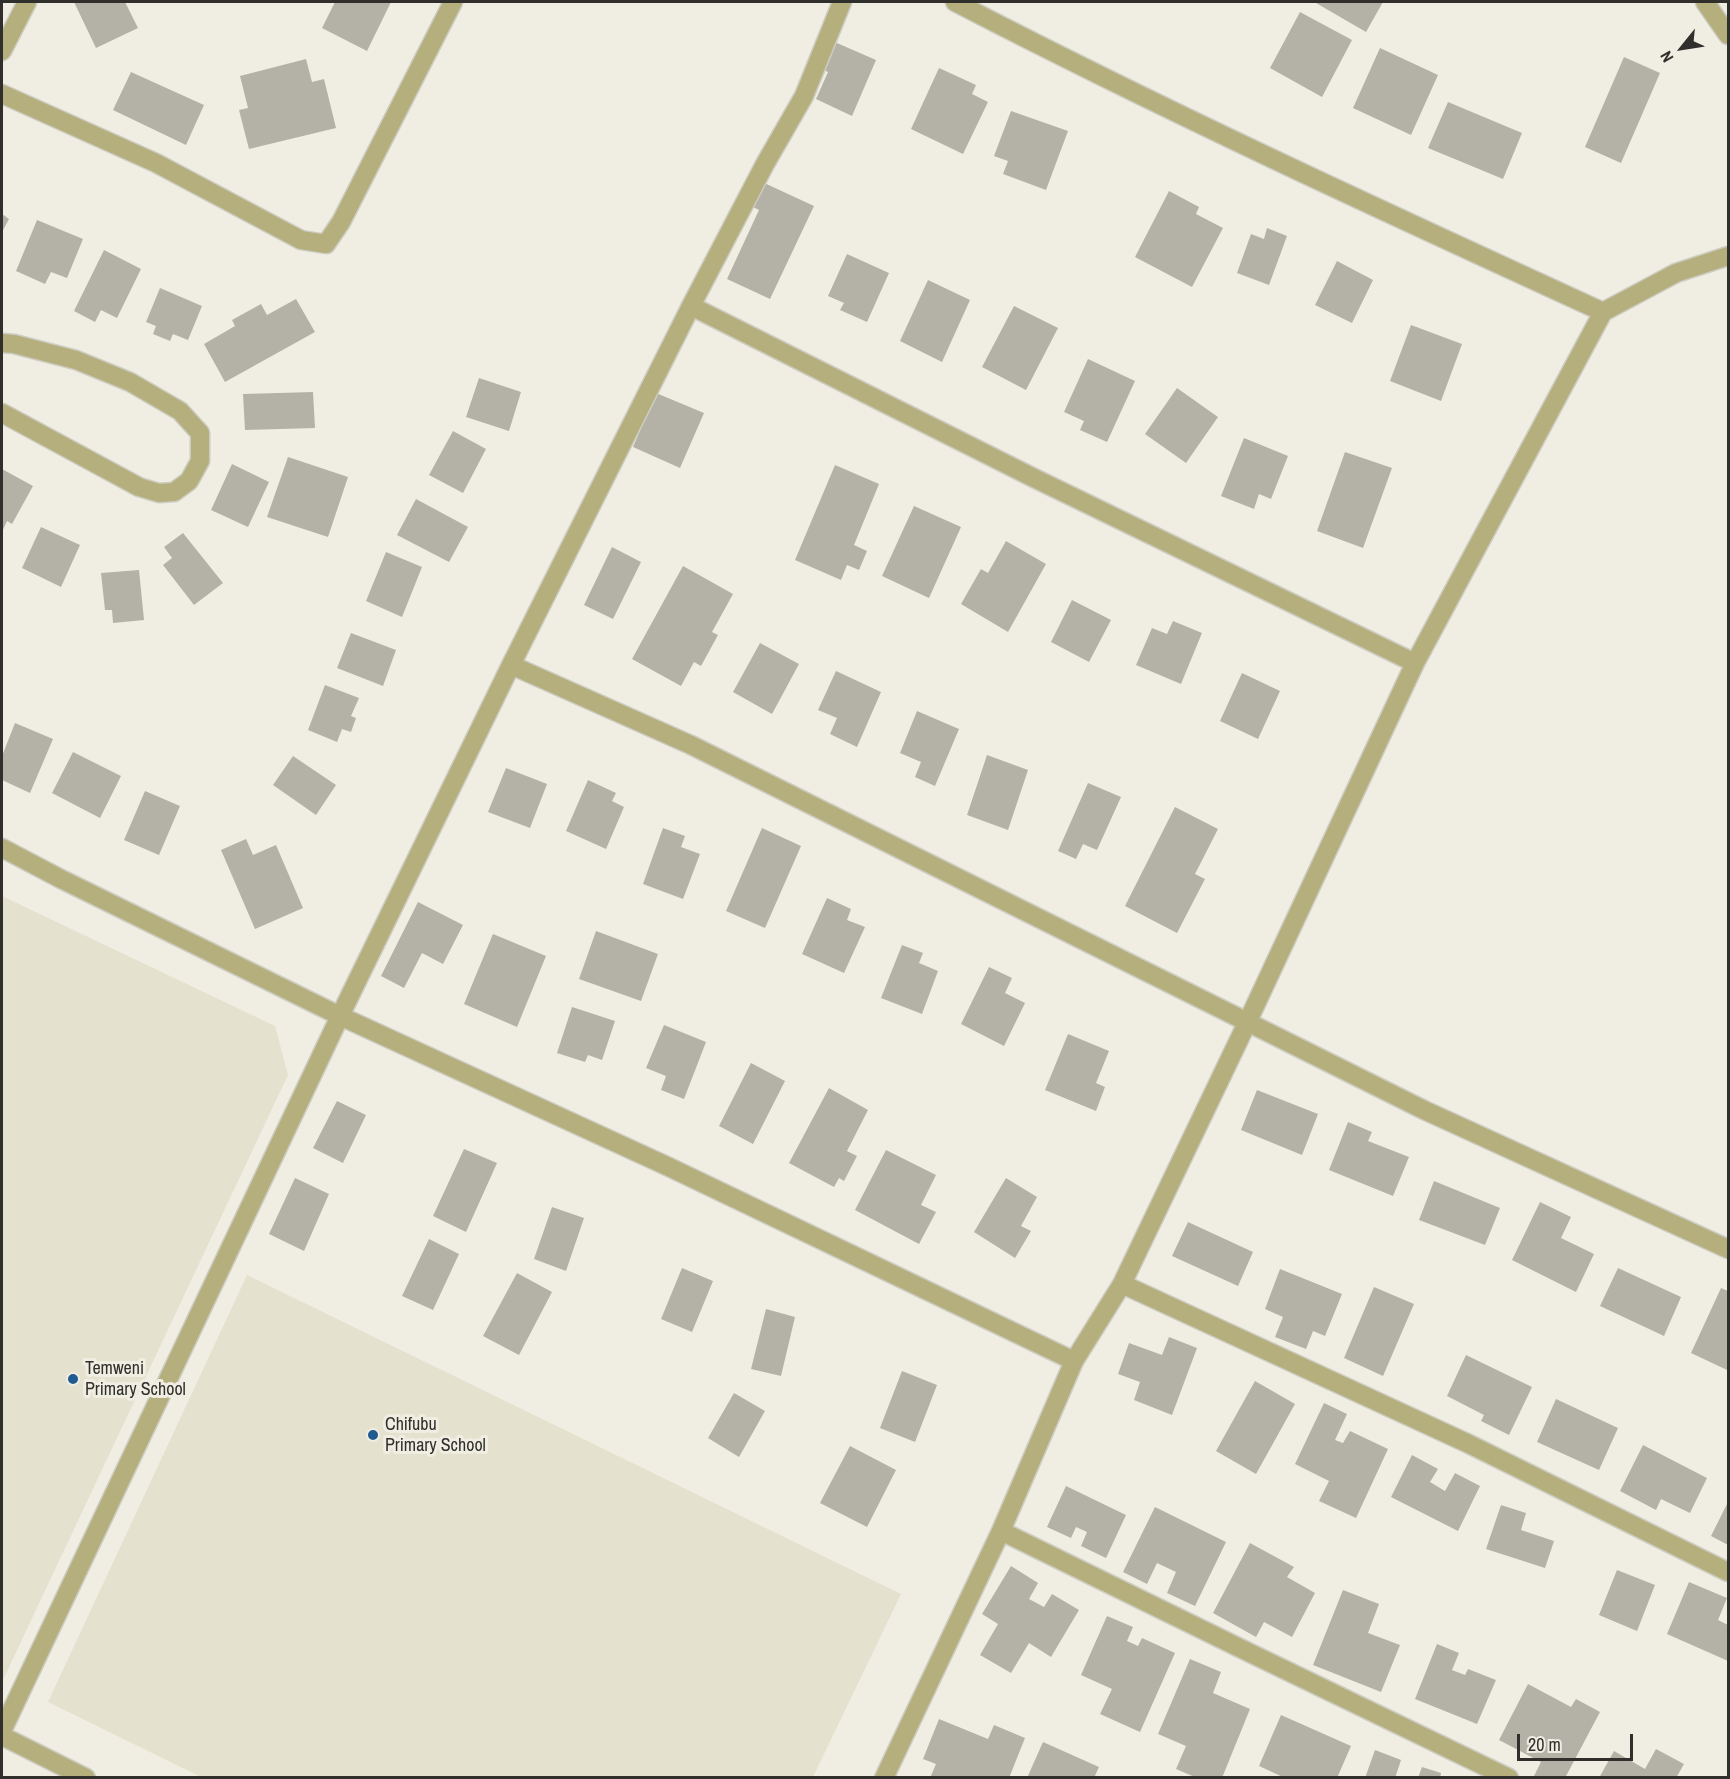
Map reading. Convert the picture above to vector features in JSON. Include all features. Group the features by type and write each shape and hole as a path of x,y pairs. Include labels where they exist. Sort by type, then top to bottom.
{"street":[{"path":"2,51 27,2"},
{"path":"2,94 156,163 301,240 326,244 341,222 453,2"},
{"path":"2,1731 340,1016 511,665 691,306 765,164 804,96 842,2"},
{"path":"954,2 1355,198 1603,312"},
{"path":"1705,2 1728,35"},
{"path":"884,1778 1001,1531 1074,1361 1122,1284 1415,663 1603,312 1677,273 1728,256"},
{"path":"691,306 1045,483 1415,663"},
{"path":"2,343 76,360 130,382 180,411 200,433 200,461 189,481 174,492 159,493 139,487 2,413"},
{"path":"511,665 690,745 1424,1110 1728,1249"},
{"path":"2,848 340,1016 669,1167 1074,1361"},
{"path":"1122,1284 1469,1444 1728,1572"},
{"path":"1001,1531 1509,1778"},
{"path":"2,1736 86,1778"}],"shaded area":[{"name":"Temweni Primary School","path":"2,896 275,1026 288,1075 2,1682"},
{"name":"Chifubu Primary School","path":"247,1275 901,1594 813,1777 201,1777 48,1702"}],"building":[{"path":"74,2 125,2 138,28 96,48"},
{"path":"335,2 391,2 367,51 322,28"},
{"path":"1317,2 1383,2 1366,32"},
{"path":"1300,12 1352,40 1322,97 1270,68"},
{"path":"830,40 876,60 852,116 816,99 828,72 818,67"},
{"path":"1380,48 1438,75 1411,135 1353,108"},
{"path":"1624,57 1660,73 1621,163 1585,147"},
{"path":"306,59 312,82 324,79 336,128 249,149 239,110 248,108 240,76"},
{"path":"939,68 976,85 972,94 988,102 963,154 911,129"},
{"path":"131,72 204,105 186,145 113,110"},
{"path":"1448,102 1522,133 1503,179 1428,148"},
{"path":"1011,111 1068,131 1046,190 1003,174 1008,161 994,156"},
{"path":"760,181 814,206 770,299 727,279 759,210 749,205"},
{"path":"1169,191 1199,207 1196,214 1223,228 1192,287 1135,257"},
{"path":"2,214 9,219 2,232"},
{"path":"37,220 83,239 67,278 51,272 45,284 16,271"},
{"path":"1267,228 1287,236 1269,285 1237,273 1251,234 1264,239"},
{"path":"104,250 141,269 117,318 101,310 95,322 74,311"},
{"path":"847,254 889,273 867,322 840,310 844,303 828,296"},
{"path":"1337,261 1373,280 1352,323 1315,305"},
{"path":"928,280 970,300 942,362 900,341"},
{"path":"160,288 202,306 188,340 173,334 170,341 153,334 156,326 146,322"},
{"path":"296,299 315,332 225,382 204,344 235,326 232,320 261,304 267,315"},
{"path":"1014,306 1058,328 1026,390 982,367"},
{"path":"1411,325 1462,344 1441,401 1390,381"},
{"path":"1088,359 1135,381 1107,442 1080,430 1084,421 1064,412"},
{"path":"479,378 521,392 509,431 466,417"},
{"path":"1177,388 1218,417 1186,463 1145,434"},
{"path":"313,392 315,428 245,430 243,394"},
{"path":"656,393 704,413 680,468 633,447"},
{"path":"453,431 486,449 463,493 429,475"},
{"path":"1244,438 1288,456 1271,499 1259,494 1254,509 1221,496"},
{"path":"1345,452 1392,468 1363,548 1317,531"},
{"path":"288,457 348,477 328,537 267,517"},
{"path":"232,464 269,482 248,527 211,510"},
{"path":"835,465 879,484 854,545 867,551 859,570 847,565 841,580 795,560"},
{"path":"2,469 33,486 12,524 7,521 2,532"},
{"path":"416,499 468,527 449,562 397,535"},
{"path":"914,506 961,527 929,598 882,576"},
{"path":"41,527 80,545 61,587 22,568"},
{"path":"183,533 223,583 194,605 163,565 172,558 164,547"},
{"path":"1006,541 1046,564 1008,632 961,604 981,569 988,573"},
{"path":"612,547 641,562 613,619 584,605"},
{"path":"386,552 422,567 402,617 366,601"},
{"path":"683,566 733,594 712,632 718,635 701,666 694,662 681,686 632,659"},
{"path":"139,570 144,620 113,623 112,610 105,610 101,573"},
{"path":"1072,600 1111,620 1089,662 1051,642"},
{"path":"1173,621 1202,633 1181,684 1136,665 1152,628 1167,634"},
{"path":"351,633 396,650 383,686 337,668"},
{"path":"760,643 799,664 772,714 733,692"},
{"path":"836,671 881,692 857,747 830,734 837,718 818,710"},
{"path":"1242,673 1280,691 1258,739 1220,721"},
{"path":"325,685 359,698 351,716 356,718 351,732 342,729 337,742 308,730"},
{"path":"917,711 959,729 935,786 915,777 921,762 900,753"},
{"path":"15,723 53,739 30,793 2,780 2,756"},
{"path":"73,752 121,776 100,818 52,793"},
{"path":"987,755 1028,770 1008,830 967,815"},
{"path":"293,756 336,785 316,815 273,785"},
{"path":"506,768 547,784 530,828 488,812"},
{"path":"588,780 616,793 612,801 624,807 606,849 566,831"},
{"path":"1088,783 1121,797 1097,850 1083,844 1076,859 1058,851"},
{"path":"145,791 180,806 159,855 124,840"},
{"path":"1175,807 1218,829 1195,874 1205,879 1177,933 1125,906"},
{"path":"663,828 685,836 681,847 700,854 683,899 643,884"},
{"path":"762,828 801,846 765,928 726,911"},
{"path":"246,839 253,855 276,845 303,908 255,929 221,850"},
{"path":"827,898 851,909 847,920 865,927 844,973 802,954"},
{"path":"418,902 463,925 443,964 422,953 404,988 381,976"},
{"path":"596,931 658,954 641,1001 579,979"},
{"path":"493,934 546,956 517,1027 464,1004"},
{"path":"902,945 923,953 919,963 938,971 922,1014 881,998"},
{"path":"989,967 1012,978 1005,993 1025,1003 1004,1046 961,1024"},
{"path":"572,1007 615,1021 602,1060 588,1055 585,1062 557,1053"},
{"path":"664,1025 706,1042 684,1099 661,1090 666,1076 646,1068"},
{"path":"1068,1034 1109,1051 1096,1083 1105,1087 1096,1111 1045,1090"},
{"path":"751,1063 785,1081 753,1144 719,1126"},
{"path":"829,1088 868,1110 847,1151 857,1156 844,1181 839,1178 834,1187 789,1163"},
{"path":"1257,1090 1318,1114 1302,1155 1241,1130"},
{"path":"337,1101 366,1115 343,1163 313,1148"},
{"path":"1348,1122 1372,1132 1368,1141 1409,1157 1393,1196 1329,1170"},
{"path":"464,1149 497,1163 466,1232 433,1216"},
{"path":"886,1150 936,1175 921,1205 936,1212 919,1244 855,1210"},
{"path":"295,1178 329,1194 304,1251 269,1234"},
{"path":"1006,1178 1037,1197 1021,1226 1031,1231 1015,1258 974,1232"},
{"path":"1434,1181 1500,1208 1485,1245 1419,1220"},
{"path":"1540,1202 1571,1217 1561,1238 1594,1254 1576,1292 1512,1260"},
{"path":"552,1207 584,1218 566,1271 534,1259"},
{"path":"1188,1222 1253,1252 1238,1286 1172,1256"},
{"path":"429,1239 459,1254 433,1310 402,1296"},
{"path":"682,1268 713,1281 692,1332 661,1319"},
{"path":"1618,1268 1681,1297 1664,1336 1600,1306"},
{"path":"1280,1269 1342,1294 1325,1336 1313,1331 1306,1349 1275,1337 1283,1317 1265,1309"},
{"path":"517,1273 552,1292 519,1355 483,1336"},
{"path":"1374,1287 1414,1304 1383,1376 1344,1358"},
{"path":"1721,1288 1728,1291 1727,1370 1691,1353"},
{"path":"766,1309 795,1317 781,1376 751,1369"},
{"path":"1169,1337 1197,1348 1172,1415 1134,1400 1140,1382 1118,1374 1129,1343 1162,1355"},
{"path":"1466,1355 1532,1387 1509,1435 1481,1421 1484,1415 1447,1396"},
{"path":"902,1371 937,1385 915,1442 880,1428"},
{"path":"1255,1381 1295,1404 1256,1474 1216,1451"},
{"path":"734,1393 765,1411 739,1457 708,1438"},
{"path":"1556,1399 1618,1428 1599,1470 1537,1442"},
{"path":"1324,1403 1347,1414 1335,1440 1343,1443 1350,1431 1388,1449 1356,1518 1319,1501 1329,1481 1295,1464"},
{"path":"1643,1445 1707,1478 1690,1513 1661,1499 1656,1510 1620,1491"},
{"path":"850,1446 896,1470 867,1527 820,1503"},
{"path":"1412,1455 1438,1469 1430,1482 1445,1491 1455,1473 1480,1486 1458,1531 1391,1497"},
{"path":"1066,1486 1126,1515 1106,1558 1081,1546 1087,1532 1076,1527 1071,1538 1047,1527"},
{"path":"1728,1502 1728,1545 1711,1536"},
{"path":"1501,1505 1526,1513 1521,1530 1554,1541 1545,1568 1486,1549"},
{"path":"1155,1507 1226,1542 1195,1606 1167,1593 1176,1572 1157,1563 1147,1584 1123,1572"},
{"path":"1250,1543 1294,1567 1287,1577 1315,1593 1292,1637 1264,1622 1256,1637 1213,1613"},
{"path":"1011,1566 1038,1583 1029,1599 1044,1607 1052,1594 1079,1610 1051,1657 1029,1643 1011,1673 980,1655 998,1624 982,1614"},
{"path":"1617,1570 1655,1585 1637,1631 1599,1615"},
{"path":"1689,1582 1727,1598 1718,1620 1728,1625 1728,1661 1667,1634"},
{"path":"1343,1590 1379,1604 1368,1633 1400,1645 1381,1692 1313,1665"},
{"path":"1107,1616 1133,1627 1127,1641 1138,1646 1142,1638 1175,1653 1140,1732 1100,1714 1112,1689 1081,1675"},
{"path":"1437,1644 1459,1653 1452,1670 1465,1675 1468,1669 1496,1680 1477,1724 1415,1699"},
{"path":"1190,1659 1221,1672 1213,1693 1250,1709 1222,1778 1197,1778 1176,1769 1186,1746 1158,1734"},
{"path":"1528,1684 1571,1707 1576,1699 1600,1712 1565,1778 1533,1778 1541,1762 1499,1740"},
{"path":"1281,1715 1351,1746 1337,1778 1285,1778 1259,1766"},
{"path":"939,1719 988,1739 994,1725 1025,1738 1009,1778 930,1778 936,1764 923,1759"},
{"path":"1043,1742 1099,1767 1094,1778 1027,1778"},
{"path":"1656,1749 1684,1764 1676,1778 1599,1778 1614,1751 1645,1769"},
{"path":"1375,1750 1401,1760 1395,1778 1365,1778"},
{"path":"1422,1767 1441,1773 1440,1778 1418,1778"}],"place":[{"name":"Temweni Primary School","path":"73,1379"},
{"name":"Chifubu Primary School","path":"373,1435"}]}
